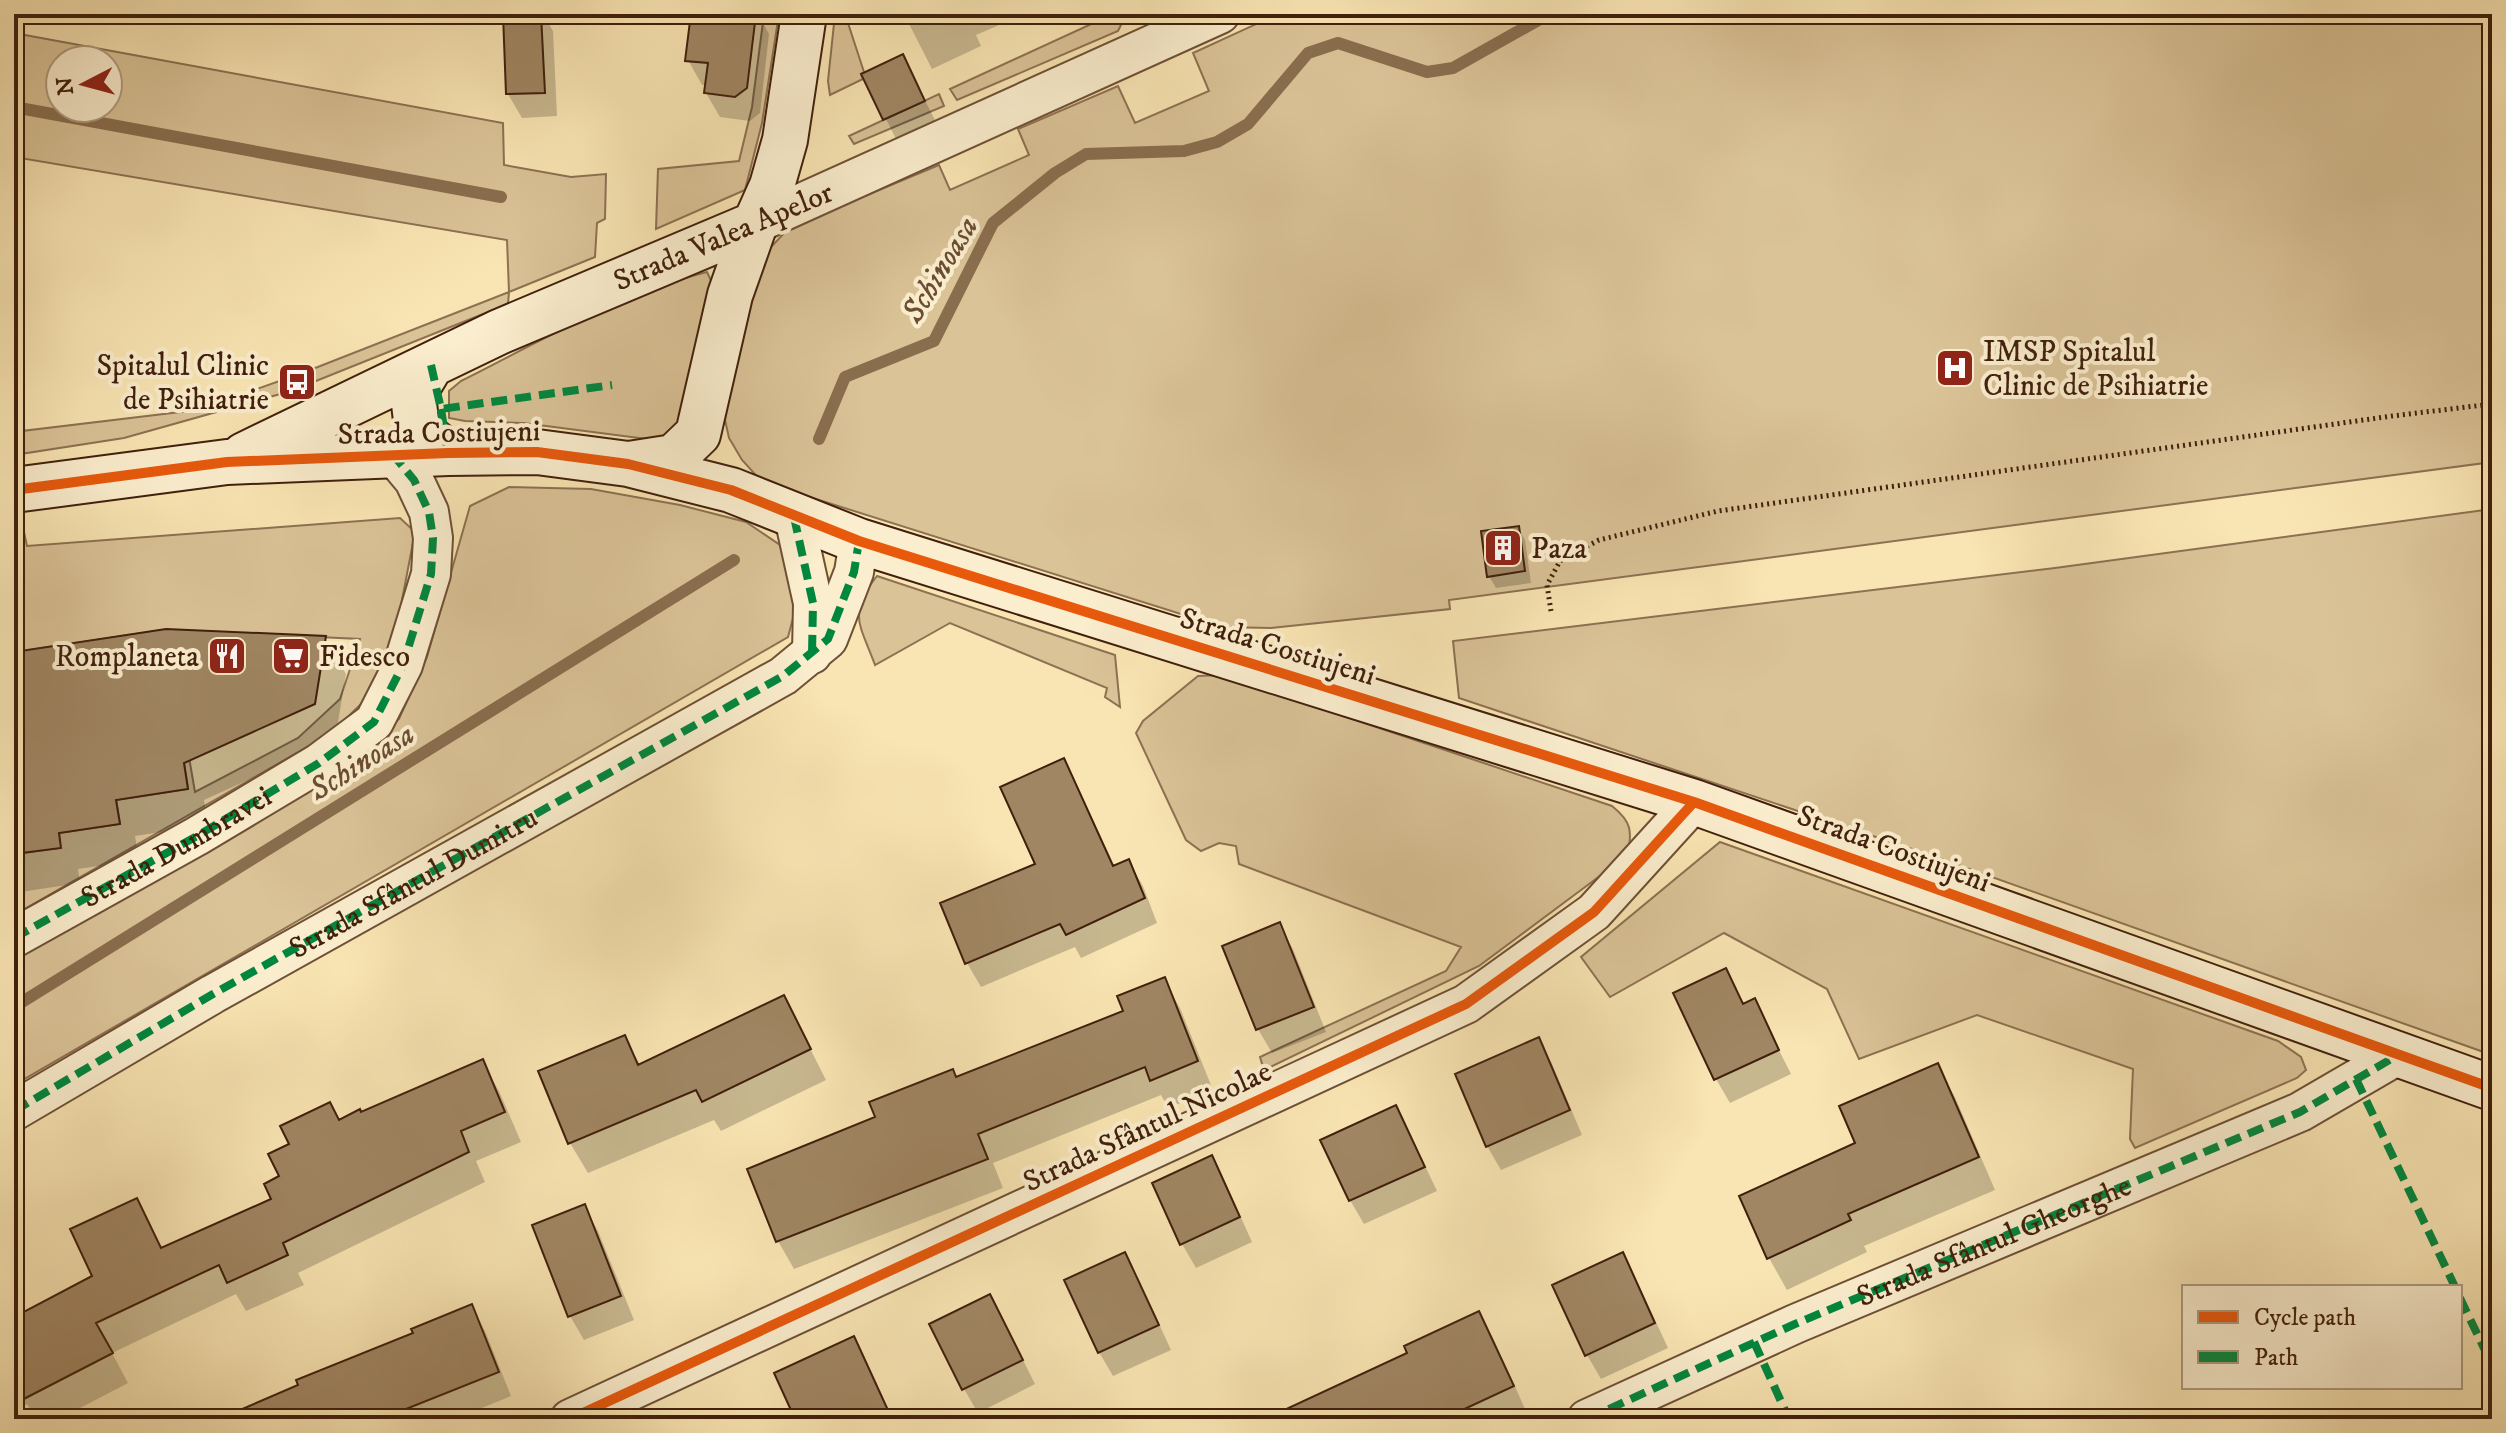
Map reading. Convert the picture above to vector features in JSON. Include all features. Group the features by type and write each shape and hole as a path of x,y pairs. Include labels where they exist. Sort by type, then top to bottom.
{"street":[{"path":"628,464 674,457 698,434 730,295 772,186 785,140 804,14"},
{"name":"Strada Valea Apelor","path":"227,462 499,332 755,224 1220,14"},
{"path":"657,266 694,263 705,267 716,272 730,295"},
{"path":"431,365 413,395 417,429 448,453"},
{"path":"698,434 731,490"},
{"name":"Strada Costiujeni","path":"14,490 227,462 537,452 628,464 731,490 859,541 1694,802 2492,1088"},
{"name":"Strada Dumbravei","path":"14,938 197,836 319,763 374,722 403,665 431,574 433,538 429,512 414,480 394,456"},
{"path":"794,517 813,603 812,654"},
{"name":"Strada Sfântul Dumitru","path":"14,1111 213,994 783,676 828,639 854,572 859,541"},
{"name":"Strada Sfântul Nicolae","path":"570,1419 1466,1004 1594,912 1694,802"},
{"name":"Strada Sfântul Gheorghe","path":"1587,1419 1795,1324 2300,1112 2398,1055"}],"path":[{"path":"1551,611 1547,585 1560,561 1599,540 1718,511 2492,404"}],"shaded area":[{"path":"764,14 779,14 762,123 745,190 656,229 658,169 739,161 752,107"},
{"path":"835,14 845,14 864,72 861,74 863,79 830,95 828,81"},
{"path":"1117,14 1121,25 1118,31 957,100 950,89"},
{"name":"IMSP Spitalul Clinic de Psihiatrie","path":"1278,14 1359,14 1363,22 1380,14 2492,14 2492,462 1449,600 1450,609 1271,628 1222,627 762,482 742,460 729,438 725,420 728,381 751,289 769,249 790,227 939,165 950,190 1029,155 1018,129 1118,86 1135,123 1209,91 1193,53"},
{"path":"14,33 74,44 44,44 44,124 124,124 124,53 503,123 504,165 571,177 606,174 605,219 597,223 595,257 509,292 507,240 14,157"},
{"path":"939,94 944,106 854,144 849,136"},
{"path":"707,272 713,285 681,436 670,442 523,423 449,418 449,391 461,381 612,305"},
{"path":"509,292 508,304 291,391 124,438 14,455 14,432 197,410 305,372"},
{"path":"509,487 591,489 680,505 746,522 783,547 800,592 788,637 14,1085 14,957 343,770 399,719 427,657 470,506"},
{"path":"2492,509 2492,1055 1930,855 1459,698 1453,641 2055,568"},
{"path":"20,514 27,546 400,518 415,532 394,642 361,704 330,734 14,915 14,854 60,848 59,833 120,824 116,800 188,789 164,630 14,652 14,515","holes":["167,630 360,639 340,699 298,738 195,792"]},
{"path":"877,576 1115,655 1120,707 1105,697 1107,688 950,623 875,665 861,629 859,610"},
{"path":"1221,675 1612,806 1624,817 1629,828 1628,855 1479,966 1264,1070 1260,1057 1446,971 1461,947 1239,864 1236,846 1219,843 1201,851 1186,840 1136,733 1143,721 1198,676"},
{"path":"1720,842 2278,1041 2301,1057 2306,1070 2297,1078 2135,1148 2130,1139 2133,1069 1977,1015 1859,1059 1827,989 1724,933 1610,997 1581,957"}],"building":[{"path":"503,14 541,14 545,93 506,94"},
{"path":"710,14 756,14 747,88 735,97 704,93 708,63 685,61 690,21 709,23"},
{"path":"903,54 925,101 883,120 861,74"},
{"name":"Paza","path":"1519,526 1525,571 1487,577 1481,531"},
{"path":"166,629 326,636 315,704 184,763 188,789 116,800 120,824 59,833 61,848 14,854 14,652"},
{"path":"1064,758 1113,866 1129,859 1145,898 1066,935 1060,924 965,964 940,903 1035,864 1000,787"},
{"path":"1280,922 1314,1007 1256,1030 1222,946"},
{"path":"1726,968 1743,1004 1755,998 1779,1050 1714,1080 1673,993"},
{"path":"1165,977 1198,1061 1150,1081 1145,1067 978,1134 988,1159 776,1242 747,1169 875,1117 869,1102 953,1069 956,1077 1123,1011 1117,996"},
{"path":"784,995 811,1049 702,1102 696,1090 568,1144 538,1071 625,1035 638,1065"},
{"path":"1539,1037 1570,1110 1486,1147 1455,1074"},
{"path":"483,1059 505,1112 461,1131 469,1152 283,1243 288,1255 227,1283 219,1265 96,1323 113,1353 14,1404 14,1317 92,1276 70,1229 137,1198 161,1248 271,1199 264,1184 279,1176 268,1154 289,1144 280,1126 330,1102 339,1120"},
{"path":"1938,1063 1979,1157 1848,1214 1851,1220 1767,1259 1739,1196 1855,1143 1839,1106"},
{"path":"1396,1105 1425,1167 1349,1201 1320,1140"},
{"path":"1212,1155 1240,1217 1180,1245 1152,1183"},
{"path":"585,1204 621,1296 568,1317 532,1225"},
{"path":"1125,1252 1159,1325 1098,1353 1064,1280"},
{"path":"1623,1252 1655,1323 1585,1356 1552,1285"},
{"path":"990,1294 1023,1360 962,1390 929,1324"},
{"path":"472,1304 499,1372 381,1419 219,1419 298,1385 296,1380 413,1333 411,1329"},
{"path":"1479,1311 1514,1386 1443,1419 1265,1419 1407,1353 1404,1346"},
{"path":"854,1336 892,1419 795,1419 774,1373"}],"waterway":[{"name":"Schinoasa","path":"819,439 845,377 934,341 993,223 1055,173 1086,154 1184,151 1217,142 1248,124 1308,53 1338,43 1427,72 1453,68 1549,14"},
{"path":"14,107 501,197"},
{"name":"Schinoasa","path":"14,1007 734,560"}],"marked path":[{"path":"431,365 441,409 612,385"},
{"path":"441,409 448,453"},
{"path":"14,938 197,836 319,763 374,722 403,665 431,574 433,538 429,512 414,480 394,456"},
{"path":"794,517 813,603 812,654"},
{"path":"14,1111 213,994 783,676 828,639 854,572 859,541"},
{"path":"1587,1419 1795,1324 2300,1112 2398,1055"},
{"path":"2356,1079 2454,1285"},
{"path":"2462,1302 2492,1365"},
{"path":"1754,1342 1789,1419"}],"cycle path":[{"path":"14,490 227,462 537,452 628,464 731,490 859,541 1694,802 2492,1088"},
{"path":"570,1419 1466,1004 1594,912 1694,802"}],"place":[{"name":"IMSP Spitalul Clinic de Psihiatrie","path":"1955,368"},
{"name":"Spitalul Clinic de Psihiatrie","path":"297,382"},
{"name":"Paza","path":"1503,548"},
{"name":"Romplaneta","path":"227,656"},
{"name":"Fidesco","path":"291,656"}]}
